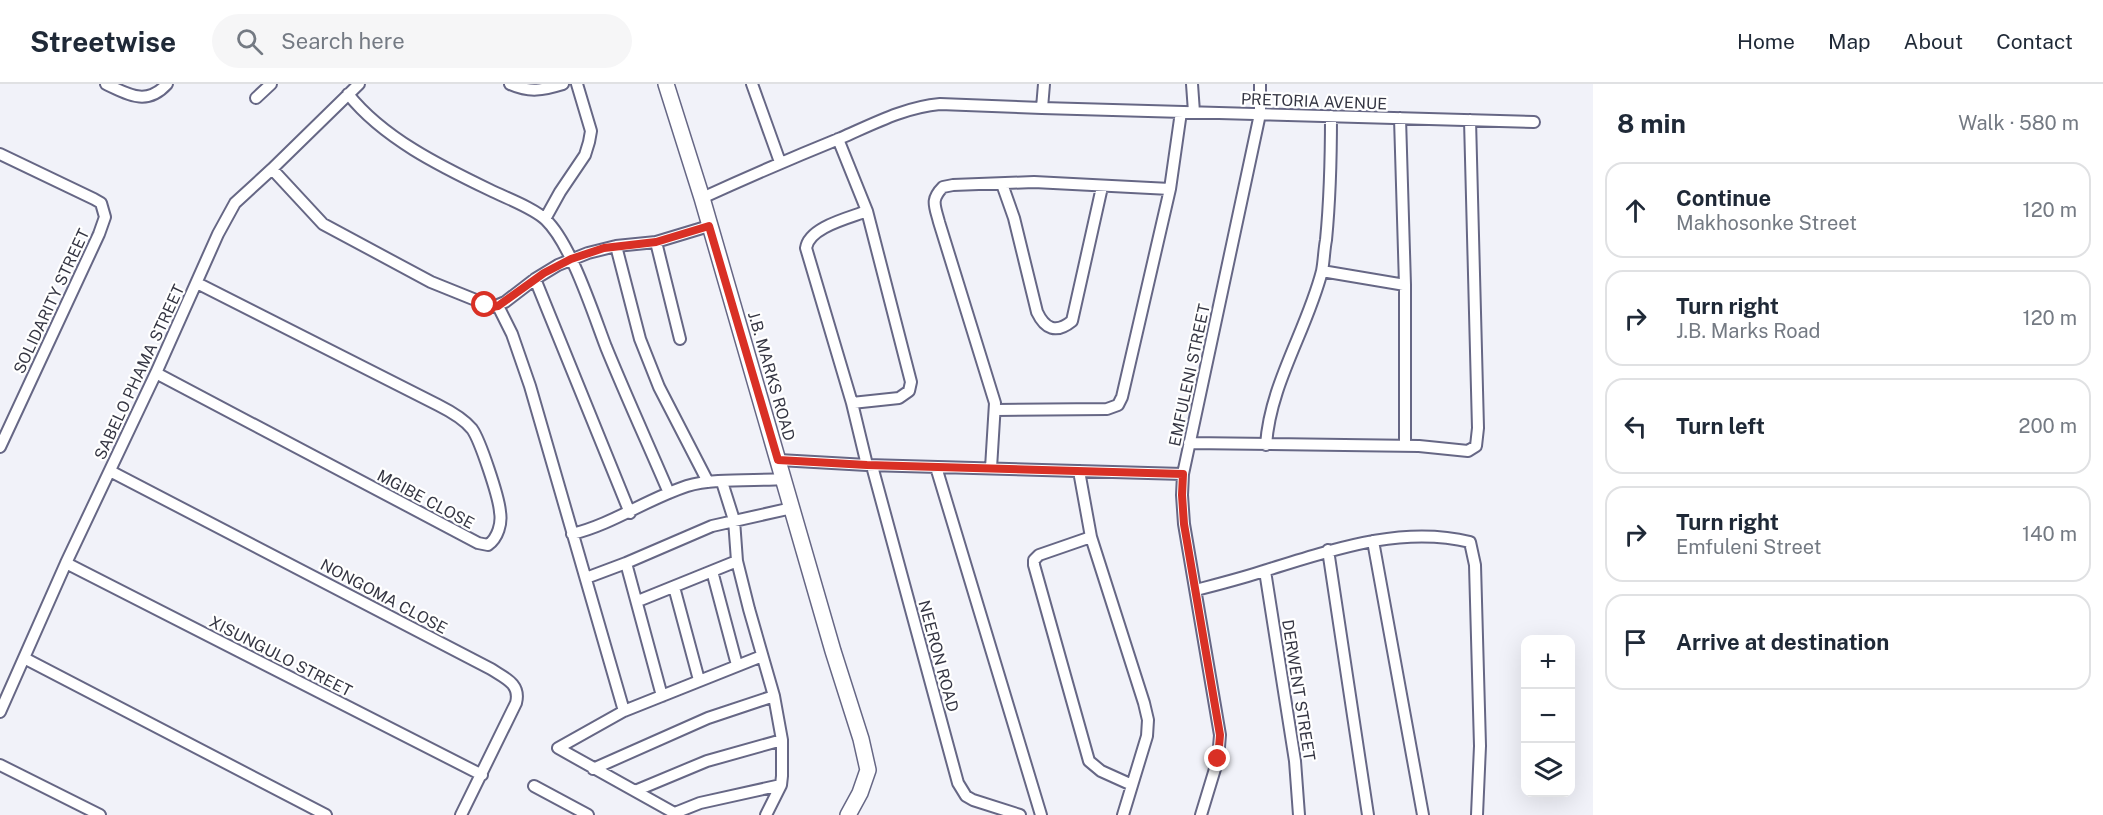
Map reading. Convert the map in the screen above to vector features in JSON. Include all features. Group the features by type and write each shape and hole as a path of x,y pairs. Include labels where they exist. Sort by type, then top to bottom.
{"street":[{"path":"106,84 135,97 155,94 167,84"},
{"path":"256,98 271,84"},
{"name":"SABELO PHAMA STREET","path":"0,712 66,563 156,373 218,234 235,203 359,84"},
{"path":"510,84 540,91 563,84"},
{"path":"546,219 585,155 589,142 591,131 577,84"},
{"name":"J.B. MARKS ROAD","path":"666,84 702,198 866,758 866,776 848,815"},
{"path":"1042,108 1044,84"},
{"path":"1192,84 1194,112"},
{"name":"EMFULENI STREET","path":"1201,815 1218,759 1220,735 1183,510 1183,474 1260,114 1260,84"},
{"path":"755,85 780,162"},
{"path":"348,94 363,112 401,141 473,182 546,219 571,259 669,493"},
{"name":"PRETORIA AVENUE","path":"702,198 780,162 899,113 926,105 1534,122"},
{"path":"996,410 1107,409 1118,405 1122,397 1138,321 1157,253 1170,189 1181,112"},
{"path":"1266,445 1270,416 1322,271 1331,166 1331,116"},
{"path":"1400,118 1405,285 1405,446"},
{"path":"1189,443 1405,446 1468,451 1476,446 1478,440 1470,120"},
{"path":"838,139 867,211 911,382 909,391 899,398 852,403"},
{"name":"SOLIDARITY STREET","path":"0,154 101,203 105,217 0,447"},
{"path":"272,169 322,224 431,282 492,307 498,306 535,279 571,259 616,246 656,242 709,226"},
{"path":"991,468 996,410 934,202 935,194 943,187 973,183 1034,182 1170,189"},
{"path":"1002,184 1014,218 1037,312 1042,323 1056,328 1065,327 1072,321 1102,187"},
{"name":"NEERON ROAD","path":"867,211 817,231 807,240 807,254 852,403 958,783 966,796 973,800 1020,815"},
{"path":"656,242 680,339"},
{"path":"616,246 638,330 659,387 708,482"},
{"path":"1322,271 1405,285"},
{"path":"535,279 630,513"},
{"name":"MGIBE CLOSE","path":"156,373 478,543 488,544 494,540 501,513 478,439 463,420 438,405 197,283"},
{"path":"498,306 512,334 530,386 624,711"},
{"path":"778,460 869,466 1183,474"},
{"path":"936,467 1041,815"},
{"name":"NONGOMA CLOSE","path":"110,471 491,669 516,687 517,697 482,775 461,815"},
{"path":"1079,471 1091,537 1148,720 1147,736 1123,815"},
{"path":"572,534 630,513 688,486 708,482 784,480"},
{"path":"722,482 734,520 738,561 774,696 782,740 781,785 766,815"},
{"path":"586,578 712,526 792,508"},
{"path":"1196,590 1265,571 1328,550 1373,541 1426,536 1470,542 1475,565 1480,746 1477,815"},
{"path":"1091,537 1039,555 1034,560 1034,565 1089,760 1101,771 1132,785"},
{"path":"1373,541 1423,815"},
{"path":"1328,550 1368,815"},
{"path":"638,601 738,561"},
{"name":"XISUNGULO STREET","path":"66,563 482,775"},
{"path":"626,563 662,696"},
{"path":"712,571 737,665"},
{"name":"DERWENT STREET","path":"1265,571 1295,761 1299,815"},
{"path":"674,587 699,680"},
{"path":"762,656 624,711 558,748 677,814 700,803 781,785"},
{"path":"24,658 326,815"},
{"path":"593,769 708,717 774,696"},
{"path":"635,791 706,761 782,740"},
{"path":"0,765 100,815"},
{"path":"534,786 588,815"}],"route":[{"path":"485,305 498,306 544,273 588,253 616,246 656,242 709,226 778,460 867,465 1183,474 1184,524 1220,735 1218,759"}]}
